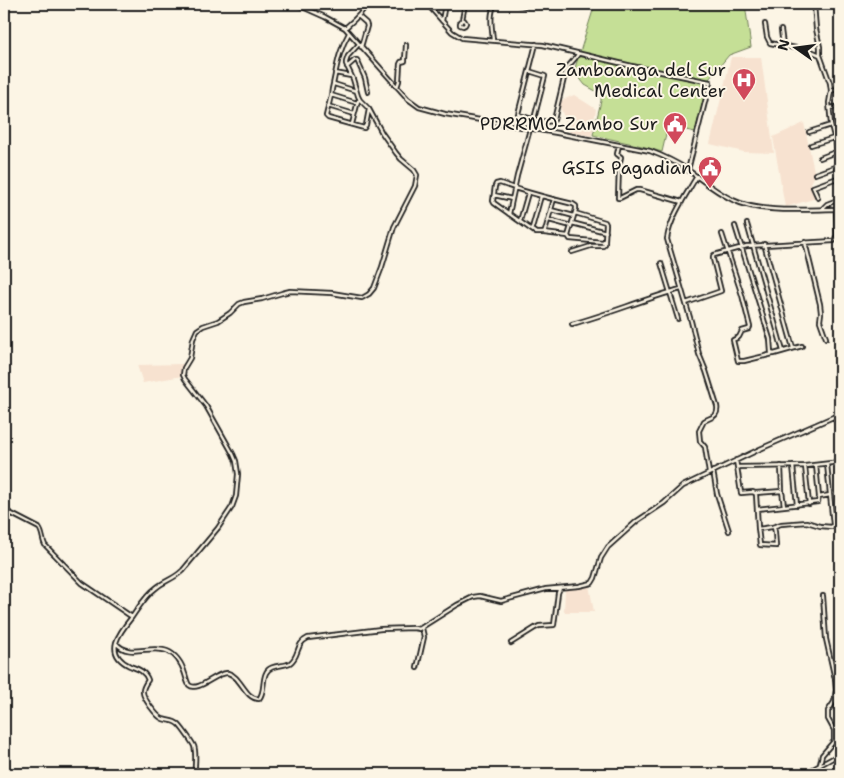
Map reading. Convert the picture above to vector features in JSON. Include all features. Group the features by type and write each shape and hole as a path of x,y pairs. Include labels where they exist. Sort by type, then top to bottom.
{"street":[{"path":"296,4 345,28 413,104 426,110 644,150 660,155 688,170 724,195 750,206 773,209 838,209 838,239 833,241 742,246 714,255 712,258 721,291 686,302"},
{"path":"345,28 367,4"},
{"path":"427,4 452,32 462,38 554,47 578,54 710,82 688,170"},
{"path":"442,21 445,4"},
{"path":"462,20 465,4"},
{"path":"493,40 492,9 495,4"},
{"path":"517,4 526,6 528,4"},
{"path":"814,4 820,55 828,75 831,91 829,101 831,125 840,158"},
{"path":"831,7 840,6"},
{"path":"352,124 358,98 346,64 347,58 360,46 367,26 358,16"},
{"path":"764,24 770,43 820,55"},
{"path":"781,30 783,45"},
{"path":"349,33 341,47 326,114 327,117 365,127 369,109"},
{"path":"536,44 519,116 549,123 554,120 566,70 578,54"},
{"path":"397,87 400,64 405,60 406,46"},
{"path":"347,68 357,60 365,78 368,92"},
{"path":"529,71 545,76 534,119"},
{"path":"335,73 351,76"},
{"path":"334,84 356,91"},
{"path":"831,91 840,88"},
{"path":"331,95 357,103"},
{"path":"195,774 194,746 180,725 163,719 156,714 143,692 148,680 146,674 116,656 116,643 121,632 152,590 177,576 200,551 229,512 236,496 238,474 236,461 203,401 183,375 184,368 190,358 193,339 197,330 218,321 239,304 249,300 262,299 290,292 332,293 362,298 369,294 378,280 394,227 415,186 417,175 396,153 369,109 358,98"},
{"path":"328,106 354,114"},
{"path":"830,108 840,106"},
{"path":"810,132 831,125"},
{"path":"509,214 530,129"},
{"path":"810,146 834,138"},
{"path":"619,145 617,154 620,158 618,198 640,190 682,202"},
{"path":"820,158 838,151"},
{"path":"815,174 840,164"},
{"path":"696,176 671,224 667,239 699,354 718,410 714,416 704,421 699,431 700,442 705,447 709,473"},
{"path":"818,198 813,187 840,177"},
{"path":"568,236 576,208 575,205 500,183 496,184 493,202 534,232 568,236 570,239 605,241"},
{"path":"520,221 528,192"},
{"path":"494,195 513,199"},
{"path":"532,229 541,196"},
{"path":"544,233 554,199"},
{"path":"822,209 827,204 840,199"},
{"path":"551,210 605,222 606,232 605,244 603,246 591,246 572,252"},
{"path":"548,220 606,232"},
{"path":"747,224 783,351"},
{"path":"736,226 773,354"},
{"path":"722,234 750,327 742,331 739,337 733,340 740,362 802,346"},
{"path":"805,242 820,304 820,320 826,338"},
{"path":"764,244 793,348"},
{"path":"661,263 678,319"},
{"path":"572,324 603,316 681,289"},
{"path":"116,643 121,648 127,650 155,649 173,654 181,662 187,681 192,686 197,686 224,674 230,674 257,700 262,696 267,670 290,663 295,657 300,644 312,637 381,628 419,629 473,596 501,602 546,589 587,585 595,578 601,558 608,547 637,520 668,500 683,486 736,460 840,414"},
{"path":"835,416 840,436"},
{"path":"736,460 741,493 782,491"},
{"path":"737,467 805,466 839,462 840,503"},
{"path":"758,529 781,524 807,522 831,528 827,464"},
{"path":"757,509 818,502 816,465"},
{"path":"781,466 784,506"},
{"path":"793,466 797,505"},
{"path":"805,466 809,504"},
{"path":"714,471 717,494 729,531"},
{"path":"755,493 760,544 776,546 774,527"},
{"path":"819,497 830,495"},
{"path":"4,510 38,528 41,531 45,544 76,578 132,617"},
{"path":"511,643 535,628 554,625 560,588"},
{"path":"820,764 822,755 834,740 834,730 828,720 828,711 834,702 836,690 826,639 823,596"},
{"path":"416,668 423,640 422,628"},
{"path":"804,774 840,754"}],"shaded area":[{"name":"Zamboanga del Sur Medical Center","path":"731,57 761,57 774,153 744,152 710,144"},
{"path":"574,95 596,109 592,136 570,132 558,102"},
{"path":"804,123 815,176 811,182 817,198 785,207 773,137"},
{"path":"184,364 182,376 143,383 137,365"},
{"path":"589,585 594,612 564,612 565,589"}],"green space":[{"path":"595,4 745,4 751,47 729,55 709,79 695,132 668,126 662,152 593,135 601,94 585,85 574,71"}],"place":[{"name":"Zamboanga del Sur Medical Center","path":"744,101"},
{"name":"PDRRMO-Zambo Sur","path":"675,145"},
{"name":"GSIS Pagadian","path":"710,189"}]}
